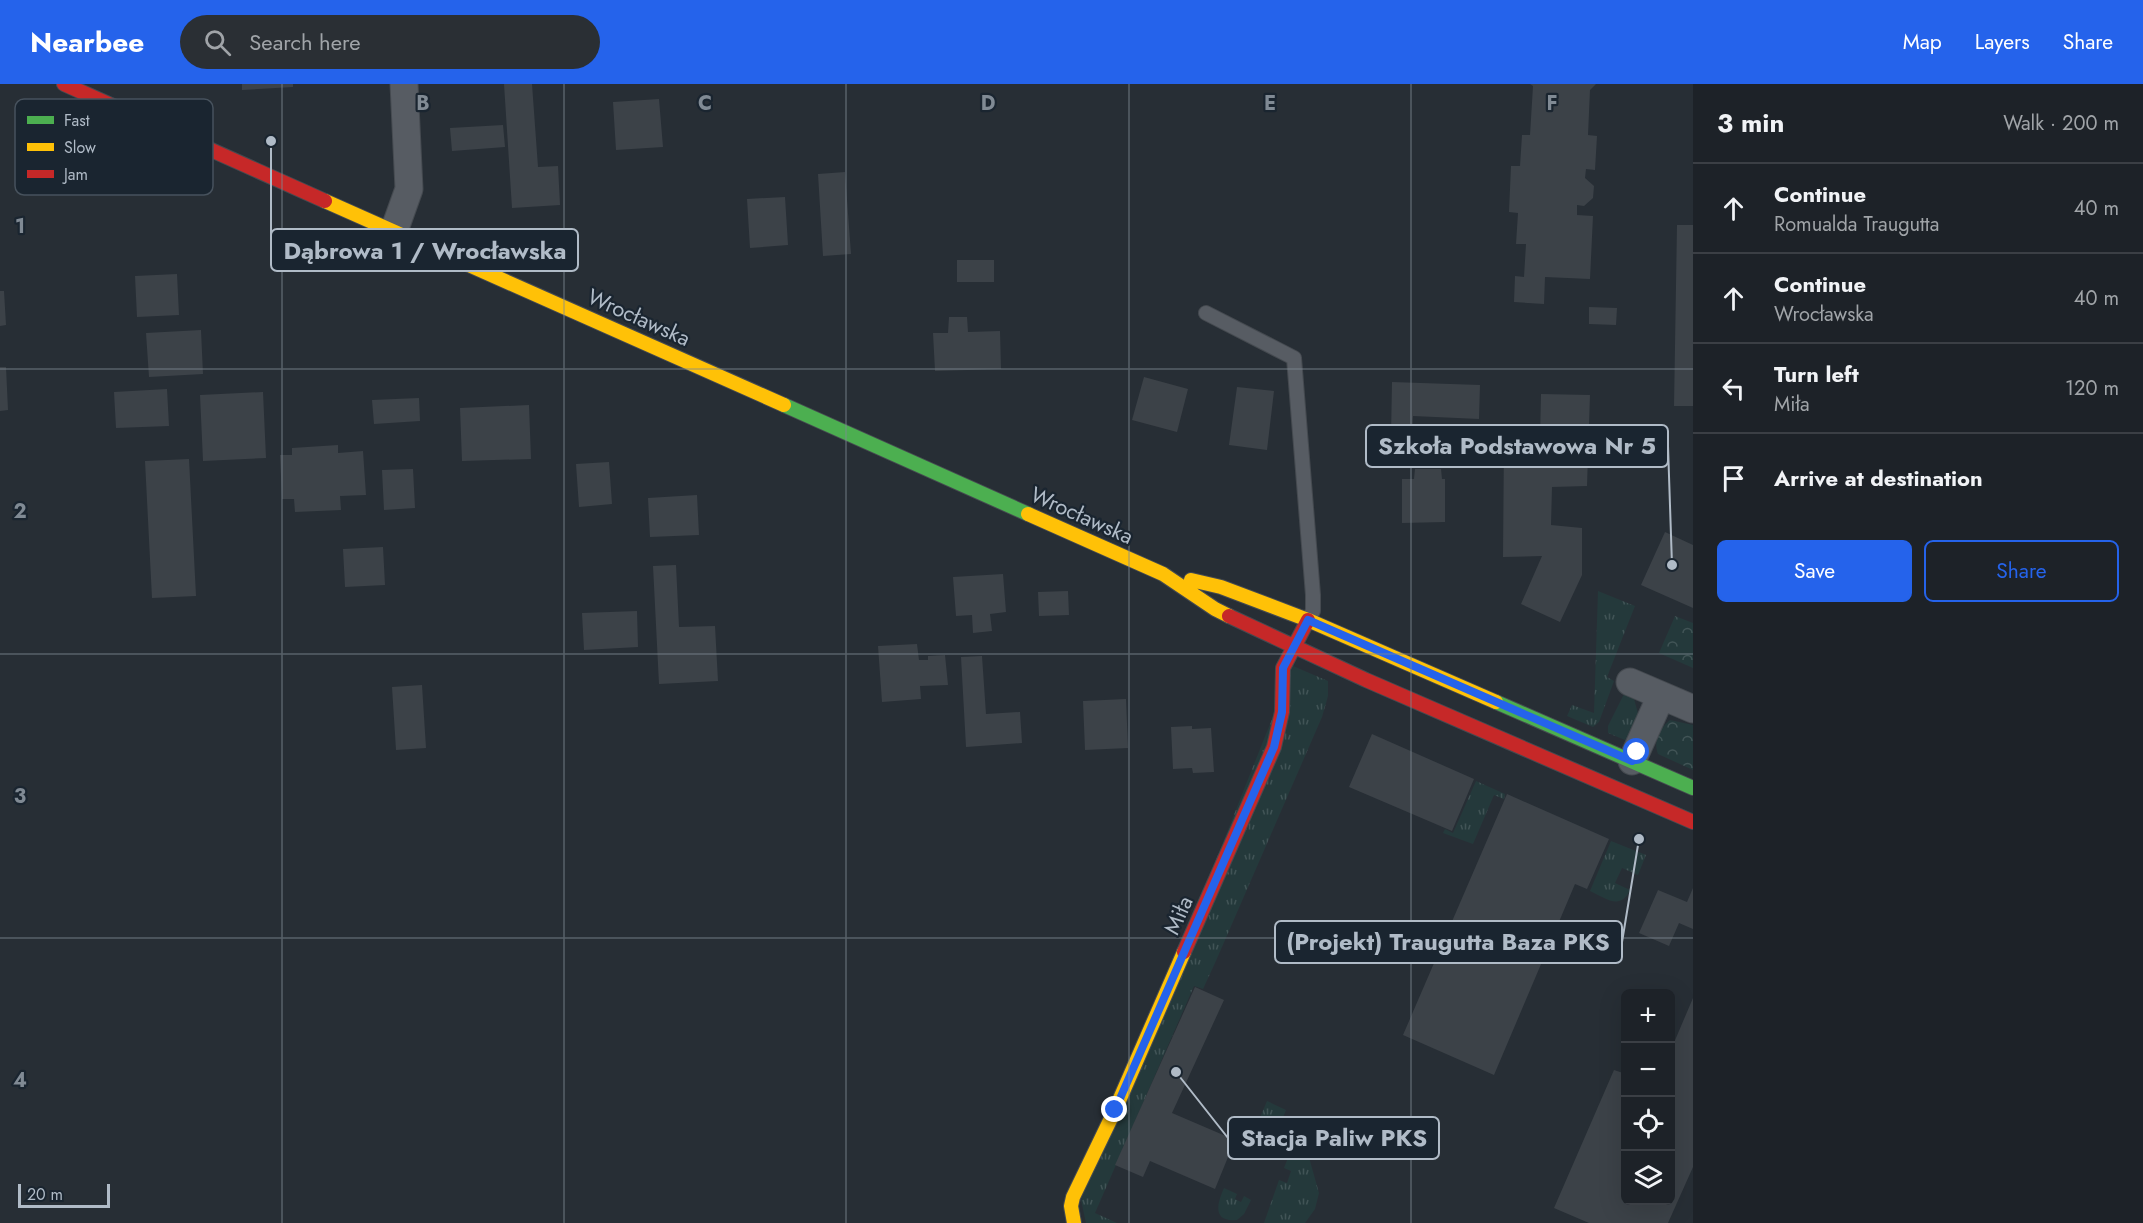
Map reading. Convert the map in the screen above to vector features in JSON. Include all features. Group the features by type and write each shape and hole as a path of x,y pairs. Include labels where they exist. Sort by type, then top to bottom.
{"street":[{"name":"Wrocławska","path":"64,84 98,99"},
{"path":"394,231 409,189 404,84"},
{"name":"Wrocławska","path":"213,150 1163,574 1215,609 1294,646 1693,822"},
{"name":"Wrocławska","path":"1163,574 1221,587 1308,620 1693,788"},
{"name":"Miła","path":"1074,1223 1071,1206 1073,1197 1115,1110 1274,747 1282,712 1283,668 1308,620"},
{"path":"1630,682 1693,709"},
{"path":"1632,761 1661,696"}],"lane":[{"path":"1206,313 1294,358 1313,596 1313,611 1308,620"}],"green space":[{"path":"1598,591 1635,606 1607,677 1614,681 1599,722 1593,727 1567,716 1572,705 1594,713"},
{"path":"1675,616 1693,623 1693,668 1659,653"},
{"path":"1293,666 1328,681 1328,696 1322,717 1215,963 1203,989 1194,986 1095,1213 1117,1223 1086,1223 1081,1200"},
{"path":"1625,692 1634,699 1639,717 1630,736 1625,740 1608,733 1608,726"},
{"path":"1670,720 1693,725 1693,770 1658,754 1656,744 1658,736"},
{"path":"1476,781 1505,794 1504,799 1494,795 1473,844 1443,833 1445,829 1453,833"},
{"path":"1611,841 1646,855 1638,875 1622,868 1615,883 1630,890 1622,900 1617,901 1590,891"},
{"path":"1267,1101 1286,1110 1269,1152 1240,1140 1250,1117 1259,1120"},
{"path":"1299,1129 1301,1129 1319,1193 1315,1209 1305,1223 1264,1223 1279,1180 1287,1183 1291,1171 1284,1168"},
{"path":"1224,1188 1237,1194 1235,1199 1241,1202 1244,1196 1251,1200 1244,1214 1237,1220 1223,1218 1218,1211"}],"building":[{"path":"242,84 293,84 293,87 242,90"},
{"path":"504,84 532,84 538,167 558,166 560,205 512,208"},
{"path":"1530,84 1596,84 1590,90 1588,135 1597,136 1595,170 1586,169 1585,178 1594,186 1593,198 1584,206 1577,205 1577,215 1593,216 1590,279 1545,277 1544,304 1514,302 1515,276 1524,277 1526,244 1516,244 1518,213 1509,212 1511,166 1520,166 1522,135 1530,135 1533,86"},
{"path":"659,99 663,147 616,150 613,102"},
{"path":"503,125 505,147 452,151 450,128"},
{"path":"845,172 851,254 823,256 818,174"},
{"path":"785,197 788,245 750,248 747,199"},
{"path":"1677,225 1693,225 1693,406 1674,406"},
{"path":"957,260 994,260 994,282 957,282"},
{"path":"177,274 179,315 137,317 135,276"},
{"path":"0,291 4,291 6,325 0,326"},
{"path":"1589,307 1617,308 1616,325 1589,324"},
{"path":"949,317 967,317 968,332 1000,331 1001,369 935,371 933,333 948,333"},
{"path":"201,330 203,374 149,377 146,333"},
{"path":"0,367 6,367 8,410 0,411"},
{"path":"1144,377 1188,389 1177,432 1132,420"},
{"path":"1392,382 1480,385 1479,419 1413,416 1412,436 1391,436"},
{"path":"1237,387 1274,391 1267,450 1229,445"},
{"path":"167,389 169,426 116,428 114,392"},
{"path":"263,392 266,458 203,461 200,395"},
{"path":"1541,394 1590,395 1587,486 1552,487 1551,525 1582,528 1582,575 1560,622 1521,604 1542,556 1503,557 1504,439 1540,439"},
{"path":"419,398 420,421 374,424 372,400"},
{"path":"529,405 531,459 462,461 460,408"},
{"path":"338,445 338,453 363,451 366,495 340,496 341,510 295,512 294,499 282,499 280,455 292,455 292,448"},
{"path":"189,459 196,596 152,598 145,461"},
{"path":"609,462 612,504 579,507 576,464"},
{"path":"413,469 415,508 384,510 382,470"},
{"path":"1415,469 1441,469 1442,479 1445,479 1445,522 1402,523 1402,479 1414,479"},
{"path":"697,495 699,535 650,537 648,498"},
{"path":"1665,532 1693,545 1693,608 1641,585"},
{"path":"383,547 385,585 345,587 343,549"},
{"path":"676,565 679,627 715,626 718,681 659,684 653,566"},
{"path":"1003,574 1006,612 990,614 992,631 973,633 972,615 956,616 953,577"},
{"path":"1068,591 1069,615 1039,616 1038,592"},
{"path":"637,611 638,647 584,650 582,613"},
{"path":"917,644 919,660 928,660 928,656 945,655 948,685 920,686 921,699 882,702 878,646"},
{"path":"982,656 986,714 1020,712 1022,743 966,747 961,657"},
{"path":"422,685 426,748 396,750 392,687"},
{"path":"1126,699 1128,748 1085,750 1083,701"},
{"path":"1192,726 1192,729 1211,728 1214,772 1193,773 1192,768 1173,769 1171,727"},
{"path":"1372,734 1474,779 1452,831 1349,787"},
{"path":"1507,794 1609,839 1587,889 1575,884 1494,1075 1403,1035"},
{"path":"1693,888 1693,929 1679,923 1669,946 1639,933 1658,890 1687,902"},
{"path":"1195,987 1224,1000 1172,1113 1235,1140 1215,1189 1150,1161 1143,1177 1115,1165"},
{"path":"1693,998 1693,1167 1668,1223 1589,1223 1554,1208 1614,1070 1621,1072 1621,1205 1675,1205 1675,1040"}],"traffic: fast":[{"path":"784,405 1028,514"},
{"path":"1496,702 1693,788"}],"traffic: slow":[{"path":"325,201 784,405"},
{"path":"1028,514 1163,574 1229,616"},
{"path":"1191,580 1221,587 1308,620 1496,702"},
{"path":"1074,1223 1071,1206 1073,1197 1115,1110 1184,952"}],"traffic: jam":[{"path":"64,84 97,99"},
{"path":"213,151 325,201"},
{"path":"1229,616 1366,680 1693,822"},
{"path":"1184,952 1274,747 1282,712 1283,668 1308,620"}],"place":[{"name":"Dąbrowa 1 / Wrocławska","path":"271,141"},
{"name":"Szkoła Podstawowa Nr 5","path":"1672,565"},
{"name":"(Projekt) Traugutta Baza PKS","path":"1639,839"},
{"name":"Stacja Paliw PKS","path":"1176,1072"}],"route":[{"path":"1115,1110 1274,747 1280,729 1282,712 1283,668 1308,620 1632,761 1637,752"}]}
